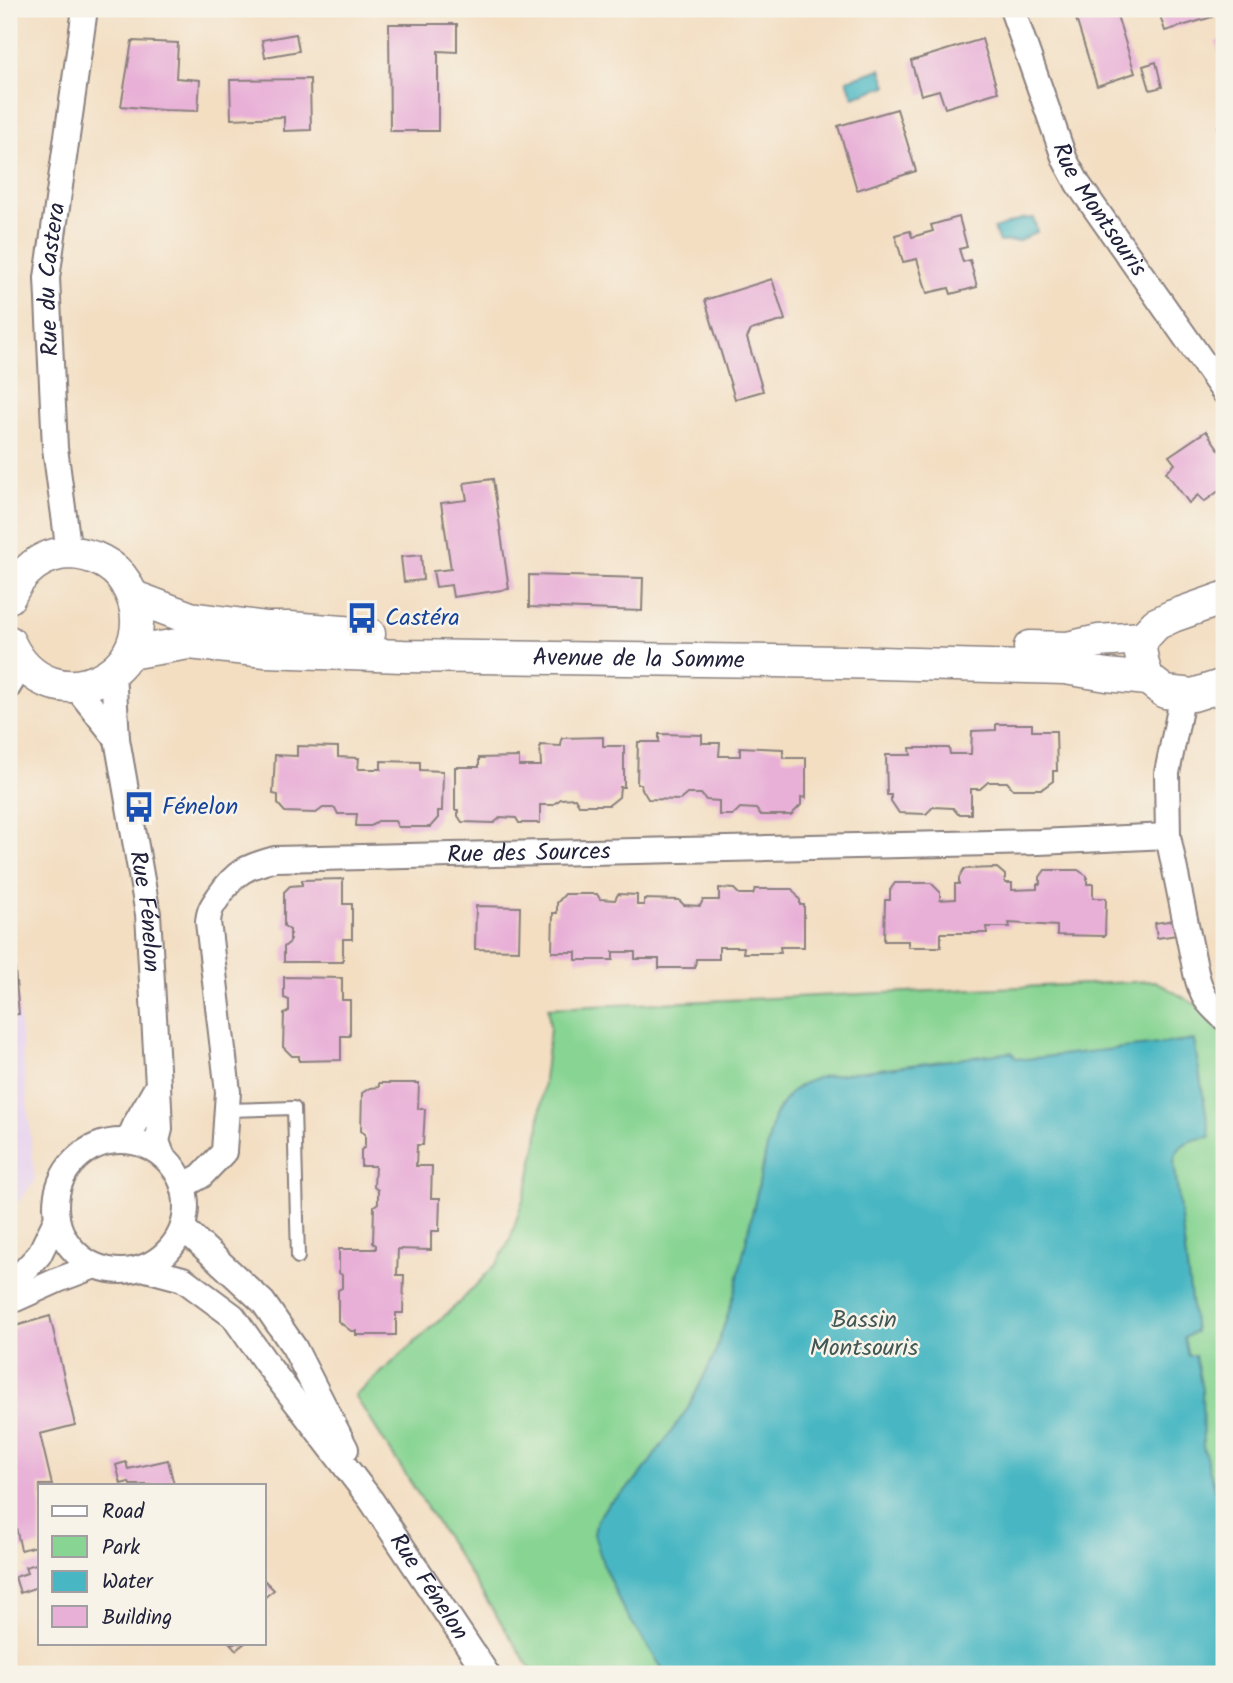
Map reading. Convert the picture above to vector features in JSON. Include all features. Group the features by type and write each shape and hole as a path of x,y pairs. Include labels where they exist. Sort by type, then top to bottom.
{"street":[{"name":"Rue du Castera","path":"69,553 55,448 47,278 85,9"},
{"name":"Rue Montsouris","path":"1012,9 1065,160 1078,184 1224,392"},
{"path":"9,597 16,582 30,567 49,557 69,553 90,556 109,565 123,579 134,597 138,615 136,635 121,662"},
{"name":"Avenue de la Somme","path":"134,597 190,618 267,628 389,635 1066,648 1098,641 1143,638"},
{"path":"1224,598 1156,624 1143,638 1140,649 1148,679 1165,692 1193,695 1224,685"},
{"path":"9,642 15,655 35,676 54,684 75,686"},
{"name":"Avenue de la Somme","path":"75,686 95,682 121,662 189,643 265,651 391,656 1065,668 1107,676 1148,679"},
{"name":"Rue Fénelon","path":"121,662 117,739 148,914 159,1085 158,1142 162,1155"},
{"name":"Rue Fénelon","path":"75,686 117,739"},
{"path":"1183,694 1167,773 1168,835 1202,994 1224,1018"},
{"name":"Rue des Sources","path":"183,1186 201,1176 224,1152 228,1092 208,922 209,911 230,879 250,866 275,859 1012,842 1168,835"},
{"path":"128,1141 159,1085"},
{"path":"128,1141 162,1155 175,1169 183,1186 186,1207 183,1228 173,1245 160,1259 142,1268 127,1271 95,1266 78,1255 64,1238 57,1219 56,1199 61,1181 71,1164 87,1150 107,1142 128,1141"},
{"path":"9,1287 39,1255 57,1219"},
{"name":"Rue Fénelon","path":"183,1228 263,1302 294,1347 371,1500"},
{"path":"9,1302 95,1266"},
{"name":"Rue Fénelon","path":"142,1268 183,1279 233,1316 371,1500 487,1674"}],"lane":[{"path":"9,697 26,669"},
{"path":"228,1110 294,1108 298,1256"}],"shaded area":[{"path":"9,907 35,1181 9,1214"}],"green space":[{"name":"Bassin Montsouris","path":"1155,981 1224,1021 1224,1674 534,1674 355,1396 461,1301 497,1263 509,1242 528,1185 537,1142 550,1028 548,1008"}],"water":[{"path":"881,69 887,86 853,97 847,80"},
{"path":"1034,218 1037,232 1019,241 999,242 994,229 1021,219"},
{"name":"Bassin Montsouris","path":"1194,1040 1210,1137 1182,1146 1174,1161 1195,1332 1184,1338 1188,1356 1195,1355 1202,1389 1203,1447 1224,1519 1224,1674 666,1674 623,1609 604,1567 594,1534 597,1520 608,1504 642,1473 688,1408 714,1356 734,1295 774,1116 784,1101 800,1085 825,1076 1012,1052 1016,1058 1025,1059"}],"building":[{"path":"1073,9 1115,9 1135,73 1097,86"},
{"path":"1158,9 1210,9 1212,17 1165,31"},
{"path":"389,24 457,24 457,52 438,51 438,131 390,131"},
{"path":"296,34 299,51 265,57 262,40"},
{"path":"982,39 998,92 945,108 939,90 921,95 911,61"},
{"path":"1224,39 1224,59 1221,60 1216,42"},
{"path":"132,41 178,43 176,78 200,80 198,111 121,106"},
{"path":"1156,62 1162,87 1150,90 1143,66"},
{"path":"310,79 311,130 284,131 284,117 231,119 230,80"},
{"path":"897,109 916,171 857,190 838,126"},
{"path":"1224,125 1224,144 1218,127"},
{"path":"959,217 967,247 959,249 963,262 970,260 977,287 951,294 949,288 927,293 917,259 903,262 895,235 910,231 912,237 933,231 931,225"},
{"path":"772,279 785,320 751,330 747,338 763,391 735,399 705,300"},
{"path":"1206,431 1224,457 1224,487 1204,502 1198,495 1189,503 1166,472 1175,464 1169,456"},
{"path":"493,479 509,589 453,597 451,585 436,587 433,571 451,569 441,503 467,500 464,483"},
{"path":"421,555 423,580 404,582 401,557"},
{"path":"529,575 643,578 642,611 529,607"},
{"path":"996,724 1032,724 1032,731 1056,731 1057,771 1053,771 1053,781 1042,789 1013,789 1007,782 988,782 980,789 971,789 971,814 958,814 953,808 933,807 926,814 899,813 891,801 891,795 887,795 886,755 911,755 910,748 949,748 950,754 971,754 972,731 996,730"},
{"path":"659,734 702,735 702,743 720,743 719,756 740,756 740,747 783,749 783,758 806,758 806,798 801,797 801,805 791,815 761,815 756,809 740,808 733,815 719,815 719,801 706,800 701,794 687,794 680,800 648,799 641,784 637,784 638,742 659,742"},
{"path":"603,737 603,746 624,746 624,787 620,787 619,797 609,805 579,805 575,798 561,799 552,805 540,805 540,823 519,823 516,818 501,817 494,823 462,822 458,816 458,810 455,810 455,767 479,767 479,758 519,757 519,766 541,766 540,745 561,746 562,738"},
{"path":"297,746 338,747 338,757 359,758 358,769 381,769 381,761 420,762 420,770 443,771 442,811 438,811 438,818 430,827 398,827 395,821 378,821 371,826 356,826 357,814 338,814 335,808 323,808 316,813 285,812 278,804 278,795 273,794 275,755 297,756"},
{"path":"997,868 1005,875 1005,883 1012,883 1012,890 1037,889 1045,870 1078,870 1087,876 1087,884 1093,884 1093,898 1106,898 1105,936 1057,935 1057,926 1009,923 1010,927 986,927 987,933 941,933 941,947 908,947 908,941 884,941 885,900 890,900 890,890 895,883 931,883 940,892 940,900 955,899 955,884 959,884 964,869"},
{"path":"343,879 343,904 352,904 352,939 343,939 343,962 284,962 284,947 290,942 290,930 284,926 284,892 290,886 302,885 302,880"},
{"path":"719,888 734,889 739,894 753,894 755,889 792,889 800,900 800,905 804,905 804,947 780,947 781,953 743,953 744,947 719,947 719,959 696,959 695,968 659,968 659,959 635,959 635,952 613,952 613,960 576,960 576,952 552,952 553,913 557,913 557,903 565,894 597,894 600,899 615,900 618,894 637,895 637,905 644,905 644,899 679,900 684,905 700,906 703,900 719,900"},
{"path":"476,906 520,907 519,950 475,949"},
{"path":"1175,920 1177,935 1157,938 1155,923"},
{"path":"9,926 19,1014 9,1015"},
{"path":"284,977 342,978 342,1000 350,1000 350,1036 341,1036 341,1060 299,1061 299,1056 292,1056 283,1047 284,1014 289,1011 289,1000 284,998"},
{"path":"379,1083 419,1083 418,1109 425,1109 423,1145 417,1145 416,1166 432,1166 431,1198 440,1198 439,1231 431,1231 431,1250 398,1249 397,1275 404,1275 403,1313 396,1313 396,1335 356,1335 356,1331 351,1331 338,1321 338,1290 342,1288 339,1249 376,1249 373,1243 374,1206 378,1203 378,1190 374,1187 375,1166 361,1166 365,1134 361,1131 362,1093 379,1087"},
{"path":"50,1316 75,1425 40,1434 52,1484 38,1484 38,1546 21,1550 9,1496 9,1331 19,1325"},
{"path":"168,1460 174,1484 121,1484 116,1465 126,1462 128,1469"},
{"path":"38,1564 38,1587 20,1593 15,1577 27,1573 25,1567"},
{"path":"266,1582 274,1590 266,1596"},
{"path":"231,1644 244,1644 236,1650"}],"place":[{"name":"Castéra","path":"362,618"},
{"name":"Fénelon","path":"139,807"}]}
